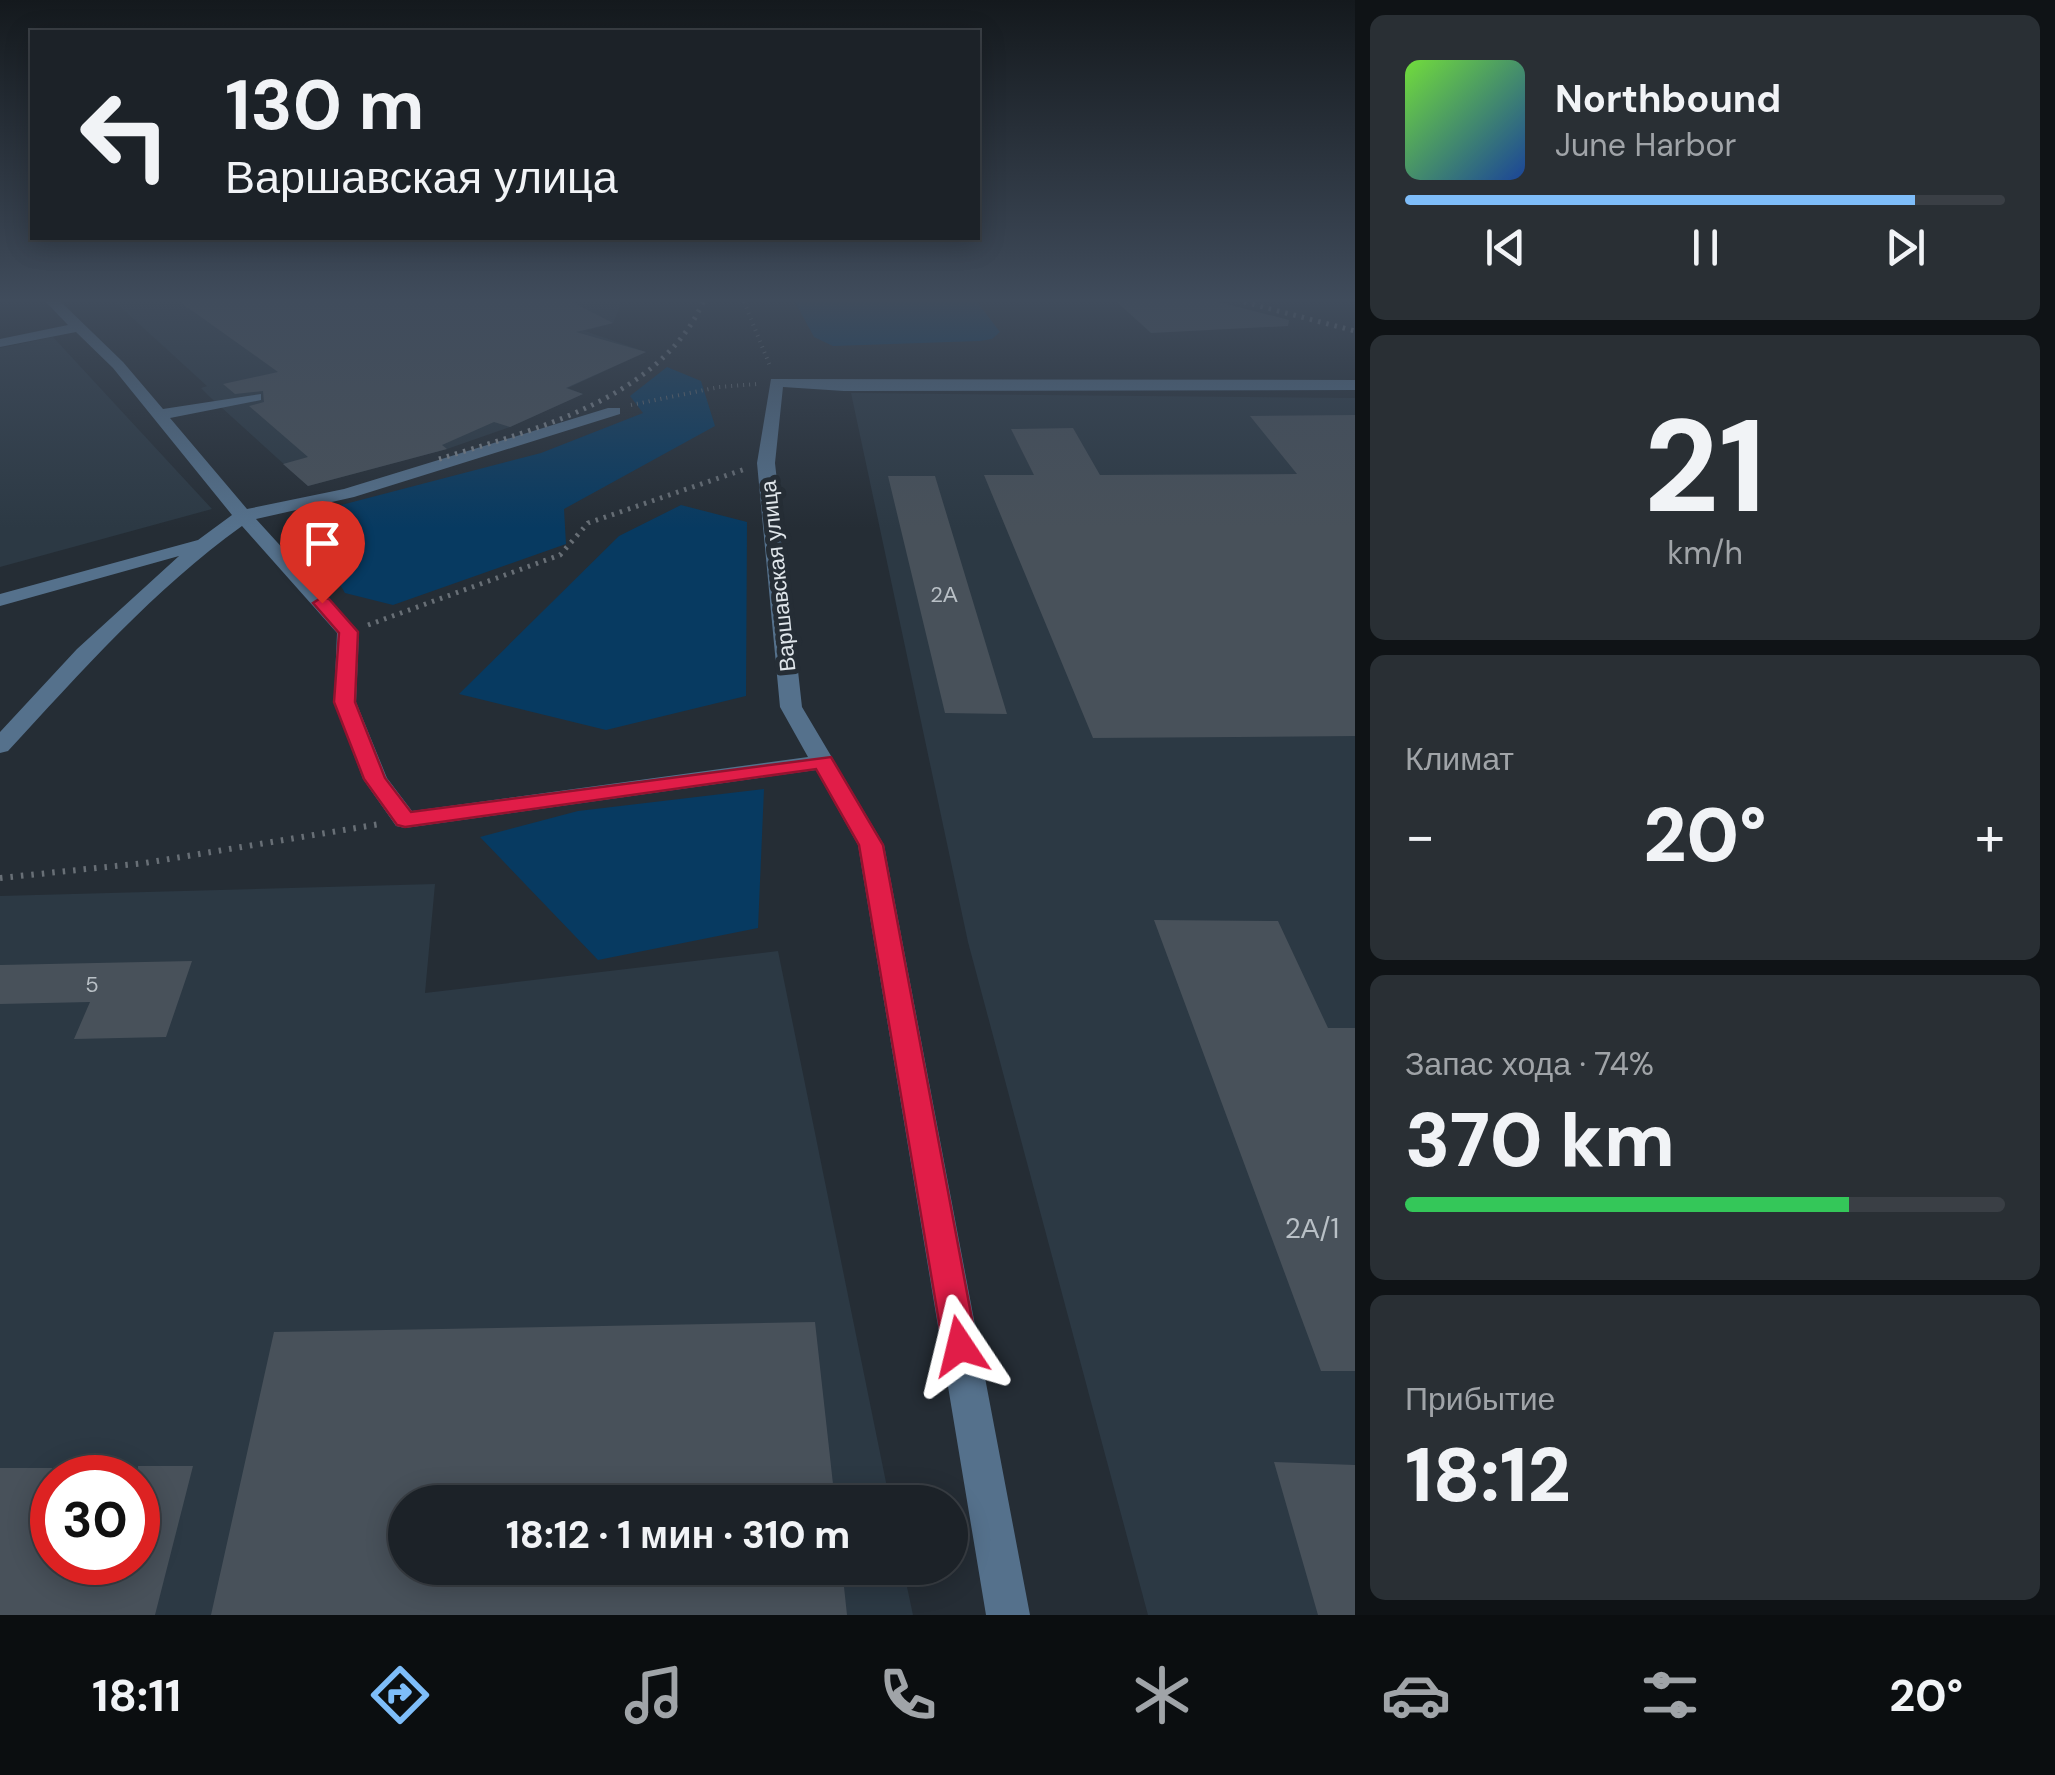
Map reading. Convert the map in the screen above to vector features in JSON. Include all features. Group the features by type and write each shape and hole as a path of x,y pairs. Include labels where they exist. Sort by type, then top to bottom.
{"street":[{"path":"128,377 348,632 344,702 375,779 405,820 823,762"},
{"path":"776,382 1355,385"},
{"name":"Варшавская улица","path":"776,382 766,463 791,707 871,845 1008,1615"},
{"path":"160,415 255,397"},
{"path":"0,746 85,654 204,544 244,516 368,487 614,411"},
{"path":"0,600 204,544"}],"path":[{"path":"614,411 658,397 776,382 774,377"},
{"path":"348,632 560,555 588,523 709,479 766,463"},
{"path":"0,878 145,863 405,820"}],"shaded area":[{"path":"0,377 90,377 212,509 0,567"},
{"path":"198,377 591,377 568,388 583,394 510,427 447,449 308,486 201,388 207,386"},
{"path":"654,377 692,377 701,381 715,426 564,509 566,544 393,605 345,593 299,516 541,453 643,413 630,396"},
{"path":"851,393 1355,398 1355,1615 1148,1615 968,942"},
{"path":"681,505 747,522 746,696 606,730 459,694 619,536"},
{"path":"764,789 758,928 598,960 480,837 578,811"},
{"path":"435,884 425,993 778,951 887,1485 388,1485 388,1585 907,1585 913,1615 0,1615 0,896"}],"building":[{"path":"253,377 590,377 566,388 583,394 510,427 494,422 442,445 447,449 308,486 283,464 308,457 249,406 264,402 263,391 235,394 223,384"},
{"path":"1355,415 1355,736 1093,738 984,475 1034,475 1011,429 1073,428 1100,475 1297,474 1250,416"},
{"path":"888,476 935,476 1007,714 945,713"},
{"path":"1154,920 1278,921 1328,1028 1355,1028 1355,1371 1321,1371"},
{"path":"192,961 166,1037 74,1039 90,1002 0,1004 0,965"},
{"path":"815,1322 833,1485 388,1485 388,1585 844,1585 847,1615 211,1615 274,1332"},
{"path":"1274,1462 1355,1465 1355,1615 1318,1615"},
{"path":"160,1466 193,1466 155,1615 0,1615 0,1468 30,1468 30,1585 160,1585"}],"railway":[{"path":"439,459 553,422 590,406 638,377"}],"route":[{"path":"322,603 348,632 344,702 375,779 405,820 823,762 871,845 960,1346"}]}
